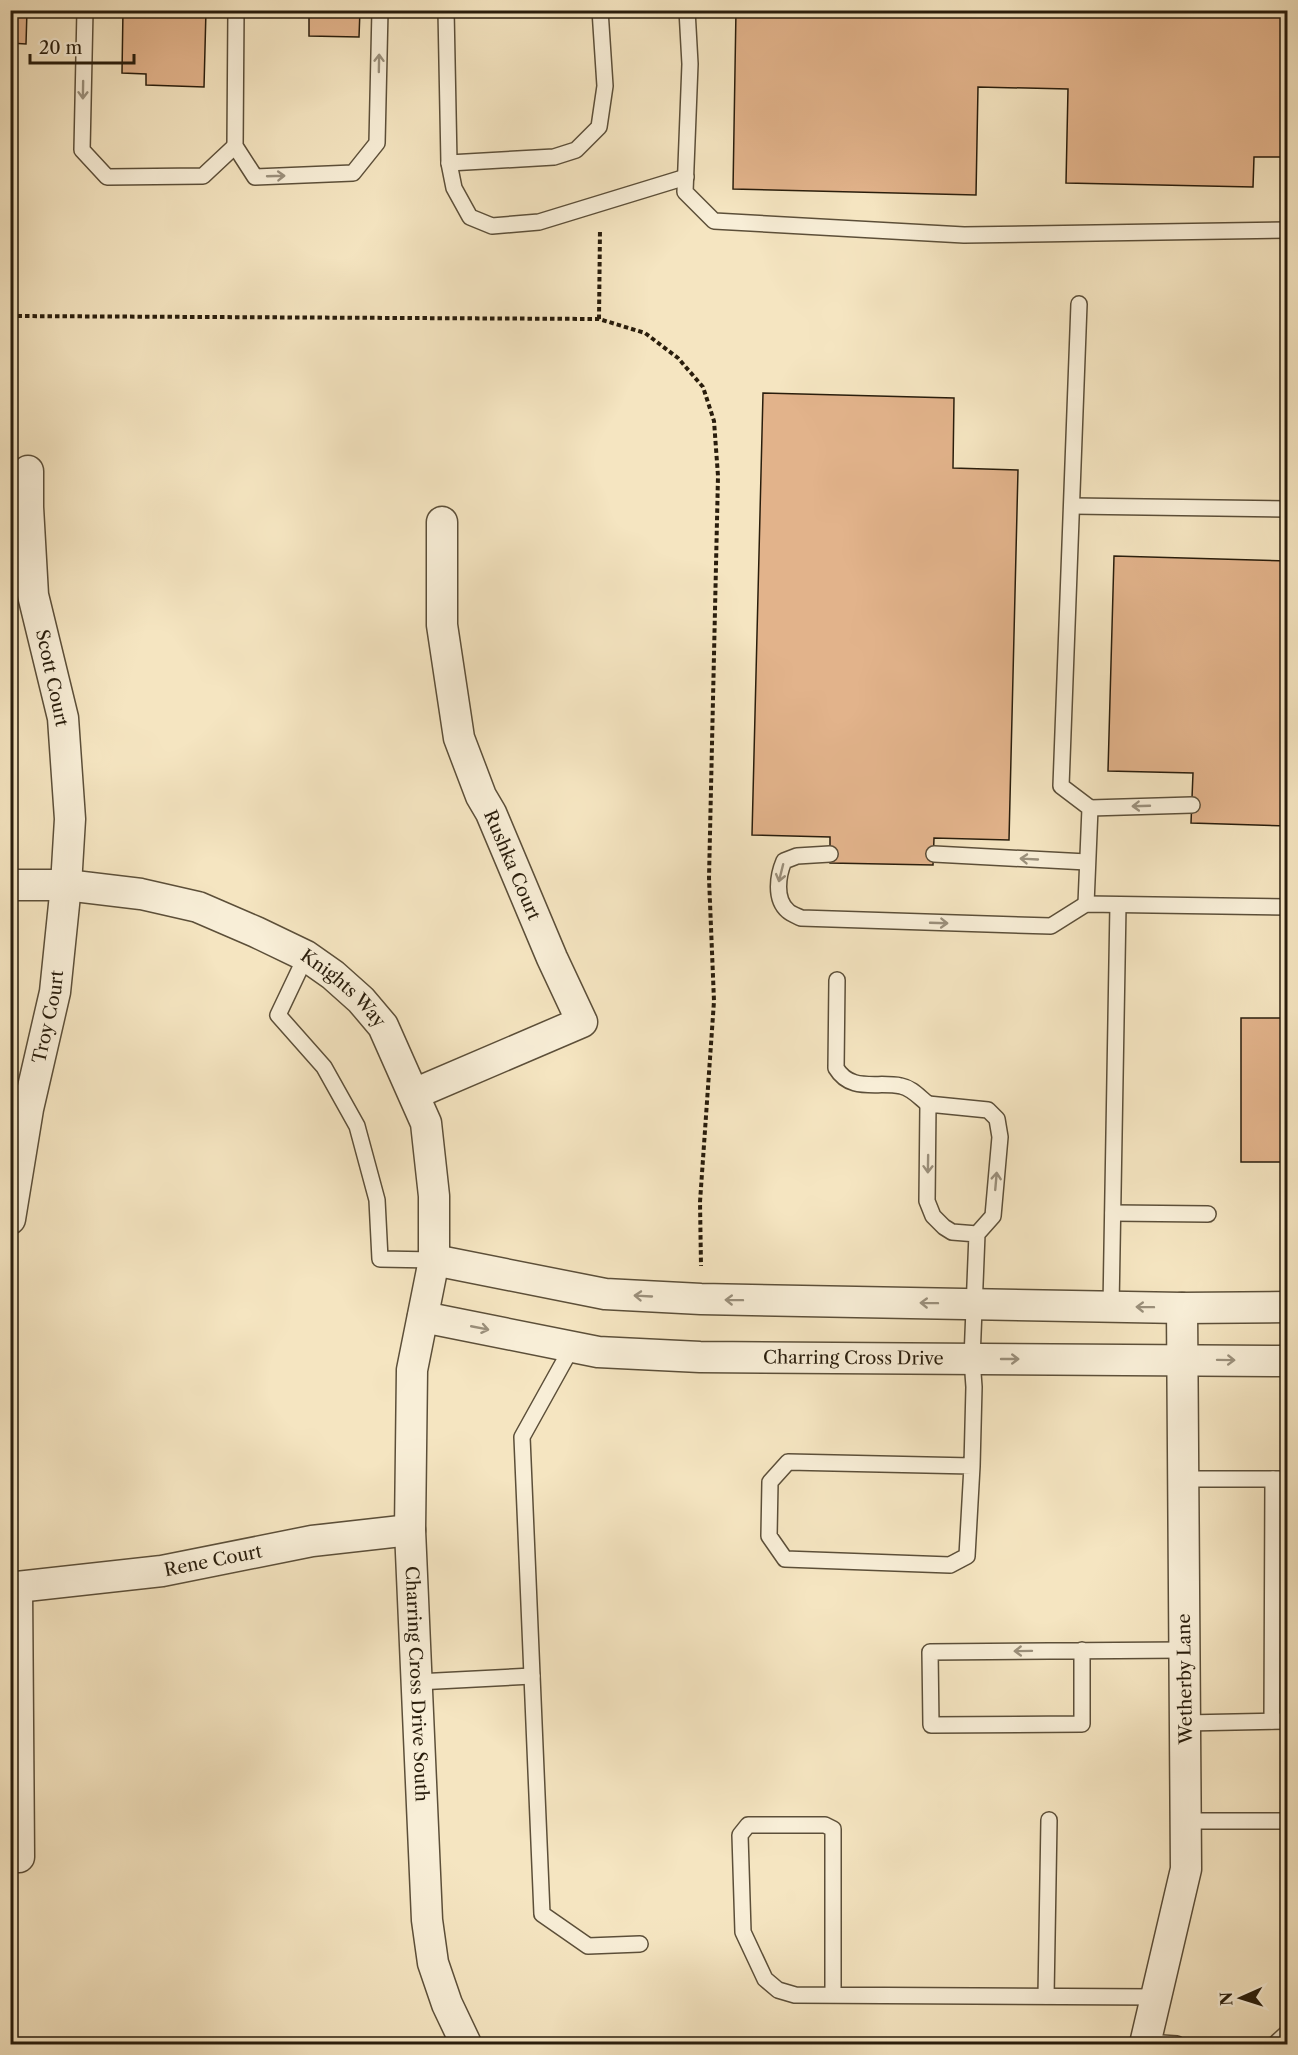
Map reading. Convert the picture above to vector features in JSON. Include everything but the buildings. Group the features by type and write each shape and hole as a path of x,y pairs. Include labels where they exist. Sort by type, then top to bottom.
{"street":[{"name":"Scott Court","path":"28,471 33,595 63,718 70,819 66,885"},
{"name":"Rushka Court","path":"414,1094 582,1022 552,958 491,813 481,796 459,738 442,624 442,522"},
{"name":"Knights Way","path":"10,885 66,885 141,894 198,907 306,956 333,975 361,1000 383,1026 426,1123 434,1196 434,1260 423,1317"},
{"name":"Troy Court","path":"10,1219 28,1109 55,992 66,885"},
{"path":"434,1260 605,1294 701,1299 1111,1307 1287,1306"},
{"name":"Wetherby Lane","path":"1146,2043 1186,1869 1182,1308"},
{"name":"Charring Cross Drive","path":"423,1317 598,1352 700,1357 1287,1361"},
{"name":"Charring Cross Drive South","path":"423,1317 412,1370 410,1530 427,1920 433,1963 447,2004 466,2044"},
{"name":"Rene Court","path":"10,1857 19,1857 14,1587 162,1571 312,1541 410,1530"}],"lane":[{"path":"85,10 82,150 107,177 202,176 235,146"},
{"path":"236,10 235,146 255,177 352,173 377,143 380,10"},
{"path":"446,10 449,163 454,188 470,217 492,226 539,222 686,177"},
{"path":"449,163 554,157 576,150 599,127 605,86 600,10"},
{"path":"687,10 690,64 685,192 714,220 964,235 1287,230"},
{"path":"1079,304 1061,786 1090,808 1192,805"},
{"path":"1073,506 1287,509"},
{"path":"1086,904 1090,808"},
{"path":"830,854 797,856 784,861 779,873 779,892 786,910 801,918 1051,926 1086,904 1287,907"},
{"path":"934,854 1088,862"},
{"path":"1111,1307 1118,905"},
{"path":"306,956 278,1015 324,1067 357,1126 376,1200 380,1258 434,1260"},
{"path":"837,980 837,1068 842,1076 852,1083 901,1086 910,1089 928,1104 988,1110 997,1119 1000,1137 993,1216 977,1234 972,1359 974,1387 972,1466 968,1556 950,1565 785,1559 769,1536 770,1482 788,1462 972,1466"},
{"path":"928,1104 927,1201 933,1216 944,1227 952,1232 977,1234"},
{"path":"1113,1214 1208,1214"},
{"path":"572,1347 522,1437 542,1914 588,1946 640,1944"},
{"path":"1183,1479 1280,1479 1280,1721 1186,1723"},
{"path":"1082,1650 1082,1724 930,1725 930,1652 1082,1650 1184,1650"},
{"path":"417,1682 532,1676"},
{"path":"1046,1996 1049,1820"},
{"path":"1186,1821 1287,1821"},
{"path":"833,1995 833,1829 825,1825 748,1825 740,1835 743,1932 765,1979 778,1990 795,1995 1156,1997"},
{"path":"1275,2044 1287,2032"},
{"path":"1146,2043 1177,2044"}],"path":[{"path":"599,318 600,224"},
{"path":"10,316 599,318 645,333 678,358 703,387 714,421 718,476 709,878 714,1001 700,1202 701,1299"}]}
